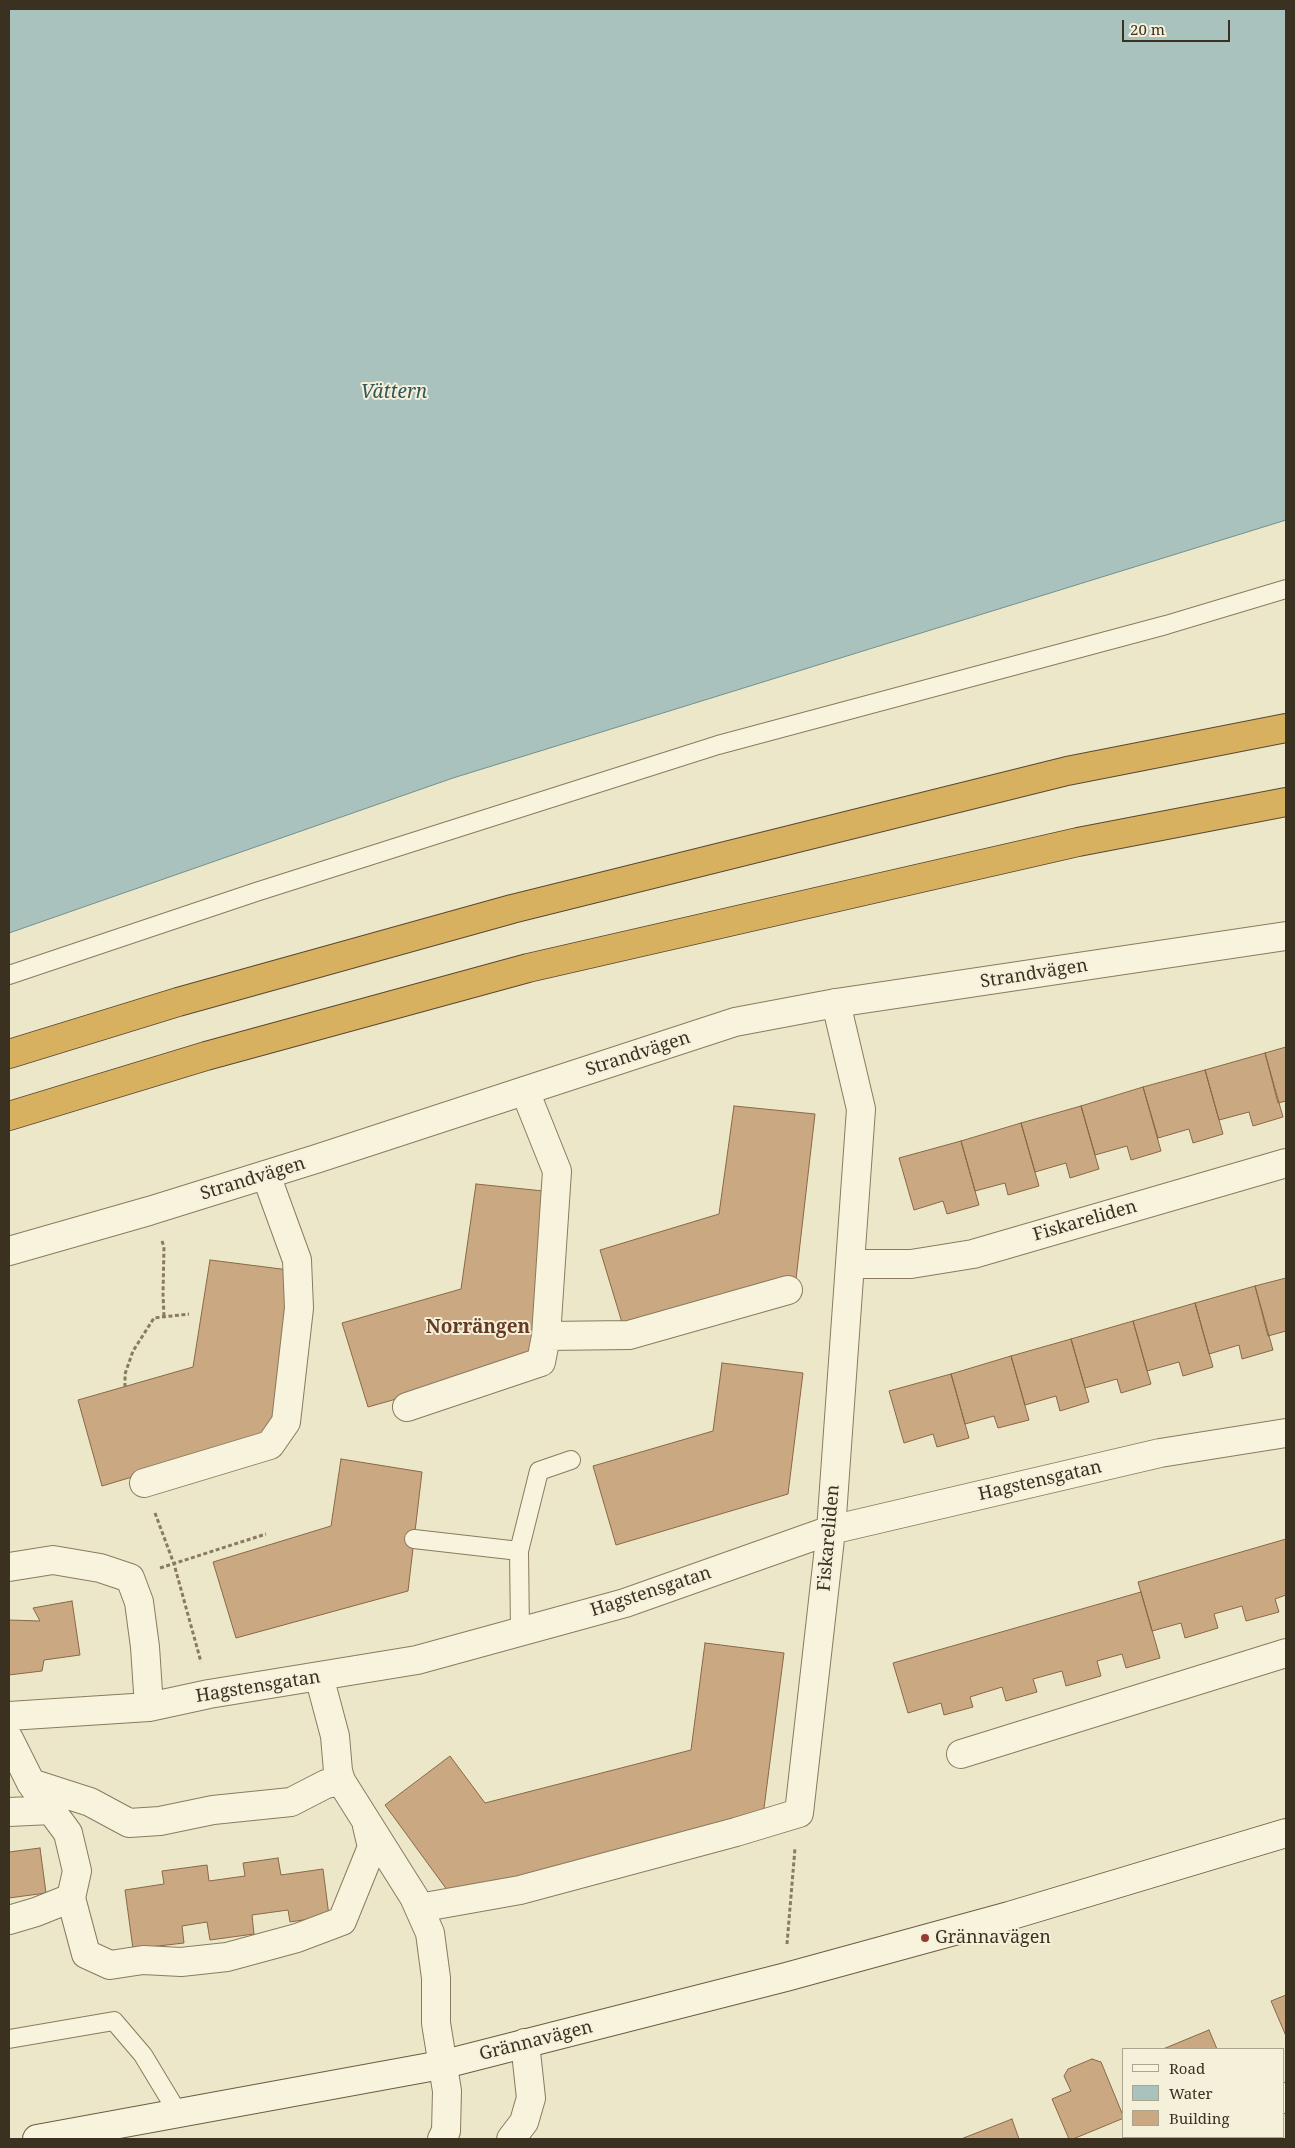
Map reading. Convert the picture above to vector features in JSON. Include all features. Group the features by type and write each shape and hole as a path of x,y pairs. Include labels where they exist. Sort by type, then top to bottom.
{"highway":[{"path":"9,1054 178,1002 512,909 1068,771 1286,728"},
{"path":"9,1116 206,1056 528,968 1078,842 1286,802"}],"street":[{"name":"Strandvägen","path":"9,1251 149,1211 735,1022 836,1003 1286,936"},
{"name":"Fiskareliden","path":"799,1813 831,1530 861,1109 836,1003"},
{"path":"407,1407 541,1362 546,1336 557,1171 525,1091"},
{"name":"Fiskareliden","path":"850,1264 911,1264 973,1254 1286,1163"},
{"path":"144,1484 270,1445 286,1422 299,1308 297,1260 266,1174"},
{"path":"546,1336 629,1335 788,1290"},
{"name":"Hagstensgatan","path":"9,1716 149,1707 210,1694 417,1660 625,1603 831,1530 1160,1453 1286,1433"},
{"path":"9,1567 53,1560 100,1568 130,1578 139,1602 145,1647 149,1707"},
{"path":"961,1754 1286,1653"},
{"path":"319,1676 335,1736 338,1771 341,1781 419,1908 430,1933 436,1978 436,2023 447,2091 446,2131 442,2139"},
{"path":"9,1739 31,1783 68,1833 77,1871 71,1898 86,1954 110,1965 143,1960 181,1962 227,1957 297,1938 342,1921 372,1847 365,1820"},
{"path":"31,1783 90,1802 129,1823 160,1821 213,1810 291,1802 326,1784 341,1781"},
{"path":"9,1812 51,1810"},
{"path":"419,1908 520,1890 736,1832 799,1813"},
{"name":"Grännavägen","path":"37,2139 442,2065 786,1977 1009,1916 1286,1833"},
{"path":"9,1920 71,1898"},
{"path":"511,2139 524,2122 531,2098 526,2043"}],"lane":[{"path":"9,975 256,892 709,748 1166,626 1286,589"},
{"path":"520,1632 519,1551 540,1471 571,1460"},
{"path":"414,1539 519,1551"},
{"path":"9,2039 114,2021 144,2055 178,2113"}],"path":[{"path":"149,1211 164,1246 164,1317"},
{"path":"125,1386 125,1374 133,1351 154,1318 189,1314"},
{"path":"144,1484 174,1564 210,1694"},
{"path":"130,1578 266,1534"},
{"path":"786,1977 787,1939 799,1813"}],"water":[{"name":"Vättern","path":"9,9 1286,9 1286,520 453,778 9,933"}],"building":[{"path":"1286,1047 1286,1101 1278,1103 1265,1053"},
{"path":"1265,1053 1283,1117 1253,1126 1249,1112 1219,1120 1205,1070"},
{"path":"1205,1070 1223,1134 1193,1143 1189,1129 1158,1138 1143,1087"},
{"path":"1143,1087 1161,1151 1131,1160 1127,1146 1095,1155 1081,1106"},
{"path":"734,1106 815,1114 796,1279 624,1329 600,1250 719,1214"},
{"path":"1081,1106 1099,1169 1070,1178 1066,1163 1035,1172 1021,1123"},
{"path":"1021,1123 1039,1186 1008,1195 1005,1183 975,1191 961,1141"},
{"path":"961,1141 979,1205 947,1214 943,1201 914,1210 899,1158"},
{"path":"476,1184 553,1192 538,1359 368,1407 342,1323 461,1289"},
{"path":"210,1260 289,1270 273,1435 102,1486 78,1400 193,1367"},
{"path":"1286,1278 1286,1331 1268,1336 1255,1286"},
{"path":"1255,1286 1273,1350 1242,1359 1239,1345 1209,1354 1195,1303"},
{"path":"1195,1303 1213,1367 1183,1376 1179,1362 1147,1371 1133,1321"},
{"path":"1133,1321 1151,1384 1121,1393 1117,1379 1085,1388 1071,1339"},
{"path":"1071,1339 1089,1402 1060,1411 1056,1396 1025,1405 1011,1356"},
{"path":"1011,1356 1029,1420 998,1428 994,1416 965,1424 951,1374"},
{"path":"722,1363 803,1373 788,1494 616,1545 593,1466 713,1431"},
{"path":"951,1374 969,1438 937,1447 933,1434 904,1443 889,1391"},
{"path":"341,1459 422,1472 408,1591 236,1638 213,1562 331,1526"},
{"path":"1286,1539 1286,1595 1275,1599 1279,1612 1246,1621 1242,1606 1214,1614 1218,1628 1185,1638 1181,1623 1152,1631 1138,1582"},
{"path":"1141,1592 1160,1658 1126,1668 1122,1654 1097,1661 1101,1676 1066,1686 1062,1671 1033,1679 1037,1692 1006,1701 1002,1687 970,1697 973,1707 944,1715 941,1703 908,1713 893,1663"},
{"path":"72,1601 80,1655 44,1660 42,1671 9,1675 9,1620 40,1621 33,1608"},
{"path":"705,1643 784,1653 763,1816 453,1898 385,1805 450,1756 485,1803 691,1750"},
{"path":"40,1848 46,1893 9,1898 9,1852"},
{"path":"278,1858 281,1875 323,1869 329,1916 290,1922 288,1910 252,1915 254,1934 210,1940 207,1922 182,1926 184,1943 133,1949 125,1890 164,1884 162,1871 207,1865 209,1881 245,1876 243,1863"},
{"path":"1286,1995 1286,2036 1271,2001"},
{"path":"1209,2030 1217,2048 1165,2048"},
{"path":"1092,2059 1101,2062 1122,2113 1122,2119 1069,2139 1052,2099 1071,2091 1064,2076 1068,2069"},
{"path":"1012,2119 1019,2139 961,2139"}],"place":[{"name":"Grännavägen","path":"925,1938"}],"district":[{"name":"Norrängen","path":"478,1328"}]}
